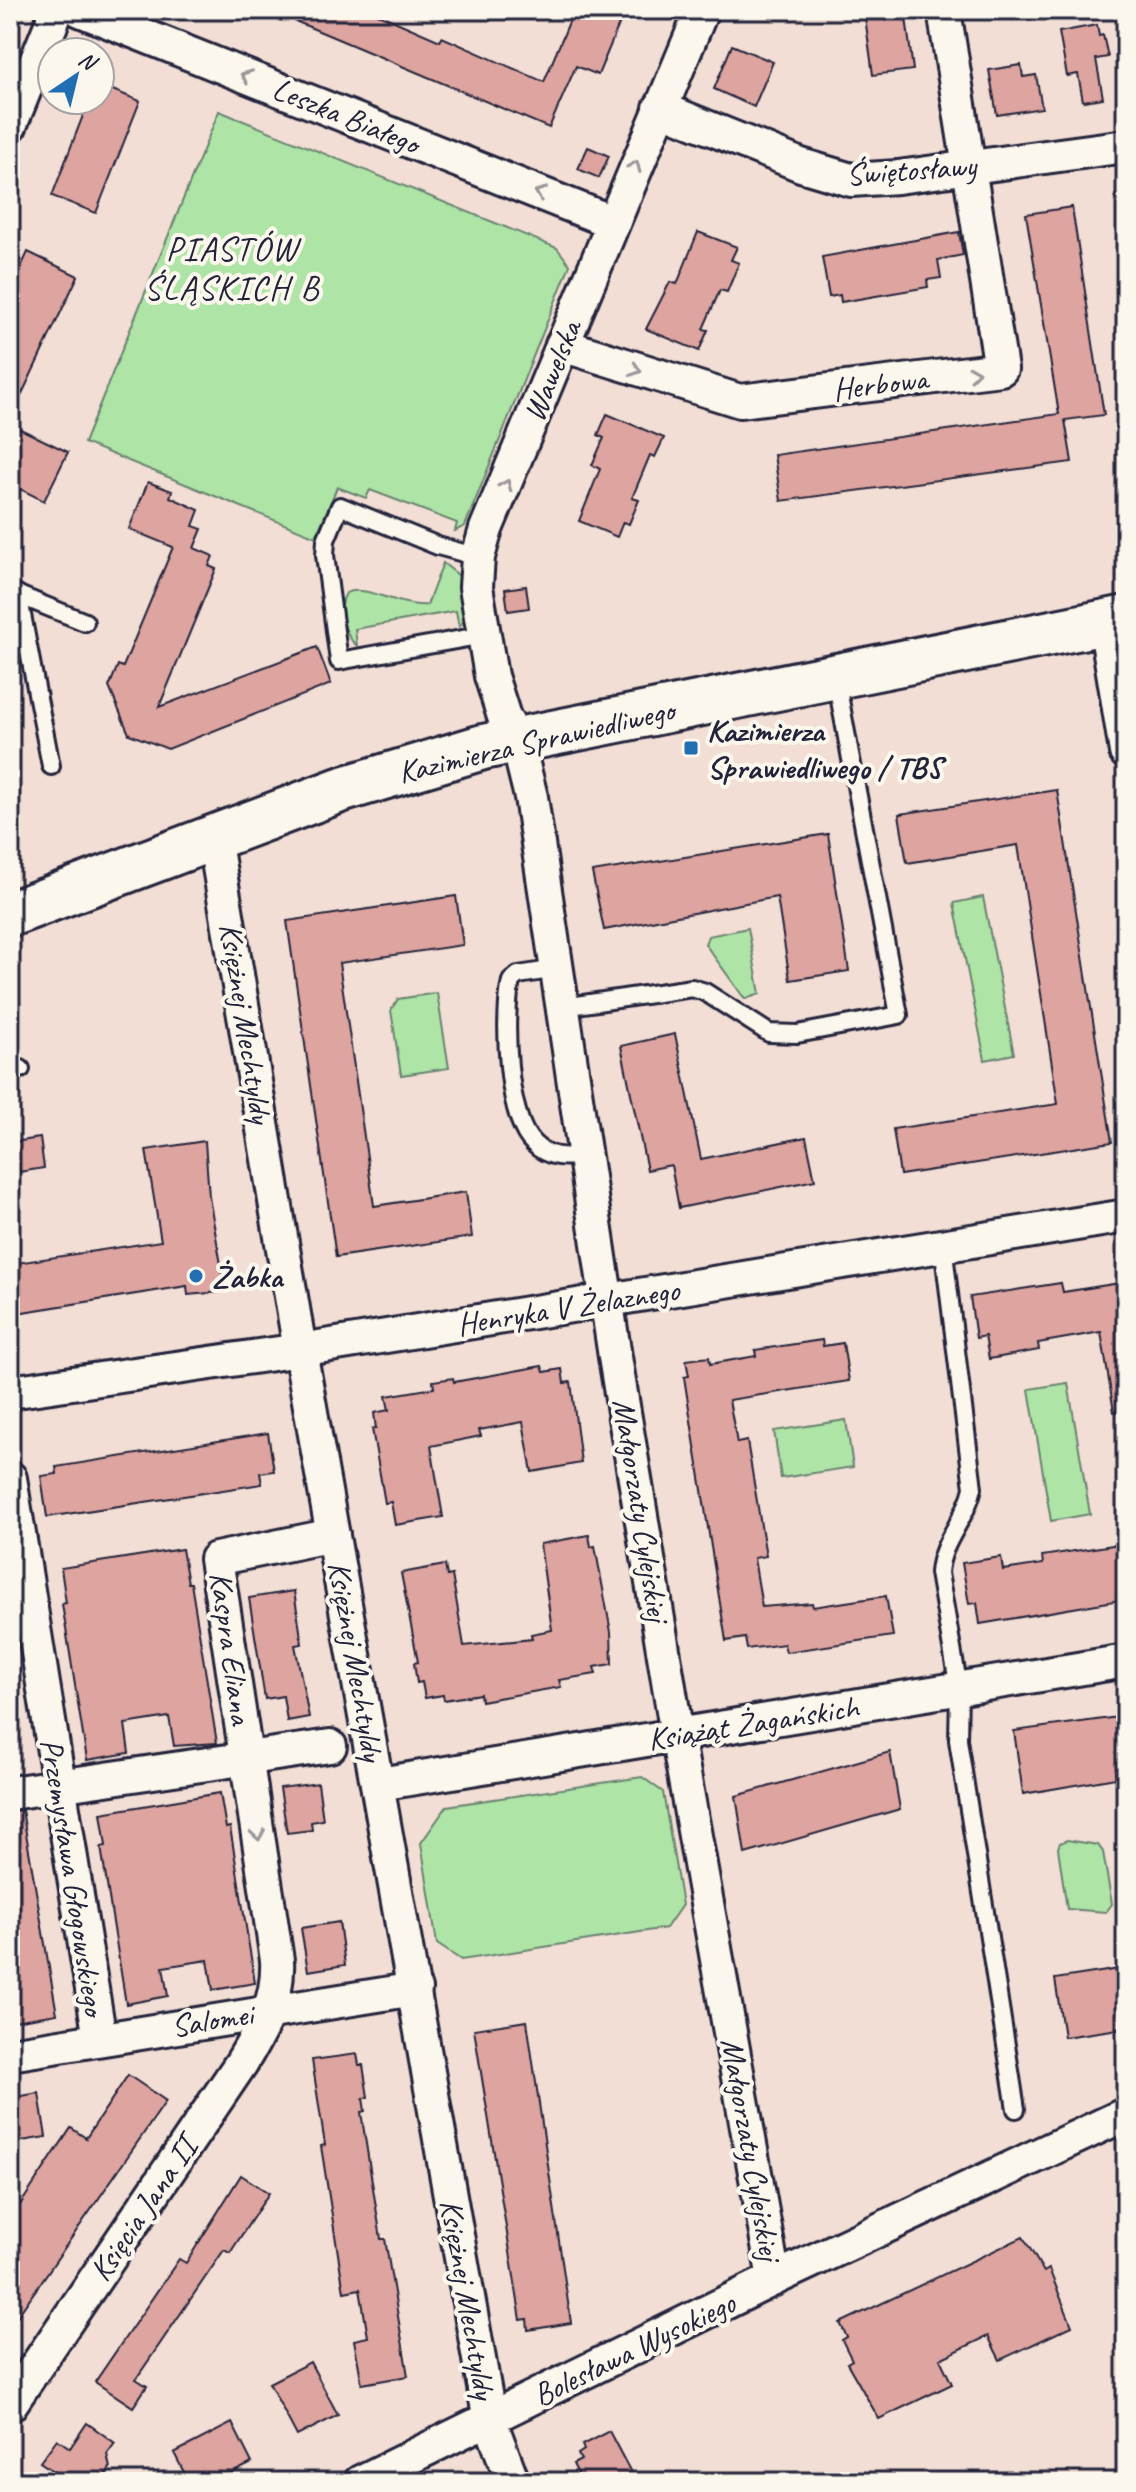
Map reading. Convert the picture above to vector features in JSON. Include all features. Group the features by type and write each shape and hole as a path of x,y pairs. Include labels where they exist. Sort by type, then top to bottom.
{"street":[{"path":"10,126 57,10"},
{"name":"Leszka Białego","path":"80,10 612,222"},
{"name":"Wawelska","path":"517,740 496,697 476,587 478,557 612,222 702,10"},
{"path":"944,10 966,167"},
{"name":"Świętosławy","path":"660,108 801,165 851,180 898,177 1126,146"},
{"name":"Herbowa","path":"562,345 740,401 1001,369 966,167"},
{"path":"1115,620 1126,752"},
{"name":"Kazimierza Sprawiedliwego","path":"10,914 340,790 517,740 1115,620"},
{"name":"Małgorzaty Cylejskiej","path":"517,740 531,797 607,1301 677,1735 774,2279"},
{"name":"Księżnej Mechtyldy","path":"214,837 300,1350 490,2421 513,2482"},
{"name":"Henryka V Żelaznego","path":"10,1392 300,1350 1126,1216"},
{"name":"Przemysława Głogowskiego","path":"10,1478 18,1595 58,1785 100,2039"},
{"name":"Kaspra Eliana","path":"272,2010 278,1982 277,1960 216,1559 333,1535"},
{"name":"Książąt Żagańskich","path":"379,1784 1126,1661"},
{"name":"Kaspra Eliana","path":"10,1793 330,1746"},
{"name":"Salomei","path":"10,2054 415,1989"},
{"name":"Księcia Jana II","path":"10,2405 242,2062 272,2010"},
{"name":"Bolesława Wysokiego","path":"360,2482 490,2421 774,2279 1126,2114"}],"lane":[{"path":"478,557 438,546 340,506 326,540 325,555 339,661 484,635"},
{"path":"14,593 85,622"},
{"path":"14,593 51,766"},
{"path":"563,1007 692,988 705,992 769,1033 797,1034 899,1015 835,676"},
{"path":"557,969 518,975 511,981 508,1044 513,1083 521,1126 532,1143 547,1154 564,1158 586,1156"},
{"path":"943,1245 972,1472 970,1501 940,1556 939,1573 959,1689 958,1740 1016,2109"}],"green space":[{"path":"219,111 557,248 570,265 465,526 455,531 457,523 370,490 366,498 337,487 316,537 84,443"},
{"path":"443,563 462,578 467,617 459,627 456,611 355,629 357,646 352,641 342,613 346,593 362,591 406,603 427,605"},
{"path":"983,897 1014,1054 985,1060 954,903"},
{"path":"748,928 760,994 745,999 705,944 708,936"},
{"path":"437,993 449,1068 401,1075 391,1010 398,999"},
{"path":"1068,1383 1090,1514 1051,1521 1029,1389"},
{"path":"846,1420 853,1467 781,1478 774,1431"},
{"path":"642,1777 663,1792 682,1905 666,1928 461,1960 437,1944 421,1843 447,1806"},
{"path":"1067,1840 1098,1845 1103,1852 1112,1904 1106,1912 1067,1909 1058,1848 1060,1843"}],"building":[{"path":"269,10 369,10 440,41 442,37 544,82 574,10 625,10 598,75 576,66 549,128"},
{"path":"864,10 905,10 913,70 873,75"},
{"path":"1097,25 1099,36 1103,35 1108,57 1096,59 1103,98 1083,101 1078,74 1067,76 1059,32"},
{"path":"732,45 773,62 754,107 714,89"},
{"path":"1021,65 1023,77 1036,75 1042,108 997,115 989,70"},
{"path":"116,91 140,101 96,213 52,196 83,116 116,116"},
{"path":"588,147 609,156 599,178 578,169"},
{"path":"1072,207 1104,415 1065,420 1072,462 781,501 774,455 1059,414 1026,214"},
{"path":"698,232 737,247 731,260 739,263 727,292 720,290 703,329 708,330 699,351 646,329 670,282 677,284"},
{"path":"959,232 963,255 938,260 941,278 927,280 928,287 841,302 840,295 829,297 822,257"},
{"path":"28,252 78,276 10,419 10,291"},
{"path":"607,414 664,438 655,457 650,455 632,498 639,500 629,524 623,522 617,537 579,521 600,469 592,465 604,438 598,435"},
{"path":"10,424 68,452 44,501 10,484"},
{"path":"148,482 172,491 170,497 199,510 193,526 202,529 194,548 213,556 209,566 216,569 159,707 317,647 331,684 168,749 129,734 109,687 118,665 123,667 173,547 129,529"},
{"path":"526,586 529,608 508,611 505,589"},
{"path":"1057,790 1112,1142 900,1175 893,1129 1058,1104 1018,845 907,863 899,814"},
{"path":"828,834 849,971 790,980 777,897 604,930 592,872"},
{"path":"456,896 463,945 339,963 374,1206 466,1192 472,1237 336,1257 287,921"},
{"path":"675,1034 701,1159 806,1137 815,1180 679,1208 671,1165 647,1170 621,1046"},
{"path":"40,1138 44,1168 19,1172 14,1142"},
{"path":"205,1141 209,1197 225,1287 219,1287 220,1292 188,1295 187,1286 10,1314 10,1264 161,1241 146,1150"},
{"path":"1126,1282 1126,1411 1114,1412 1101,1332 1038,1343 1039,1350 989,1359 985,1336 976,1338 970,1297 1061,1283 1063,1292"},
{"path":"822,1340 823,1346 843,1343 849,1381 729,1400 737,1443 747,1441 766,1556 754,1558 762,1607 812,1603 813,1607 886,1596 893,1636 786,1652 784,1644 747,1649 745,1638 726,1641 684,1377 689,1376 686,1360 709,1357 710,1364 756,1356 755,1350"},
{"path":"542,1366 544,1372 562,1369 564,1383 571,1382 581,1463 532,1472 523,1422 479,1430 481,1436 431,1446 443,1517 395,1525 391,1502 385,1503 372,1429 376,1429 374,1413 389,1410 386,1396 434,1388 433,1381 453,1378 454,1382"},
{"path":"268,1433 274,1471 260,1473 262,1484 47,1517 41,1476 57,1474 56,1467"},
{"path":"589,1535 591,1547 595,1546 611,1632 612,1664 594,1667 596,1674 559,1680 561,1687 481,1701 480,1694 444,1700 443,1695 425,1698 422,1682 417,1683 414,1663 418,1662 401,1573 445,1565 447,1576 452,1575 464,1646 532,1639 531,1634 552,1630 540,1544"},
{"path":"1126,1543 1126,1599 980,1624 977,1603 969,1604 962,1563 1001,1557 1003,1570 1043,1564 1042,1556"},
{"path":"182,1549 188,1583 191,1583 217,1743 174,1746 169,1717 125,1724 129,1753 87,1760 62,1604 66,1603 61,1568"},
{"path":"294,1591 302,1644 295,1645 309,1717 287,1721 283,1696 265,1699 249,1598"},
{"path":"1126,1716 1126,1769 1115,1771 1116,1778 1023,1794 1014,1731"},
{"path":"890,1752 900,1809 745,1854 736,1796"},
{"path":"318,1783 323,1820 311,1822 312,1830 287,1833 280,1788"},
{"path":"220,1793 226,1828 230,1827 255,1983 213,1990 208,1960 163,1967 168,1996 126,2004 101,1847 106,1846 101,1813"},
{"path":"22,1810 57,2014 14,2021 10,1996 10,1812"},
{"path":"339,1922 345,1965 308,1971 301,1928"},
{"path":"1126,1968 1126,2028 1064,2037 1055,1979"},
{"path":"527,2021 571,2323 528,2330 527,2319 521,2320 474,2029"},
{"path":"357,2054 359,2065 363,2065 368,2097 363,2098 365,2111 361,2112 381,2239 385,2239 408,2376 362,2384 354,2340 368,2337 360,2289 344,2292 321,2146 325,2145 312,2060"},
{"path":"128,2075 166,2101 10,2327 10,2220 71,2128 86,2138"},
{"path":"39,2093 46,2137 10,2143 10,2098"},
{"path":"241,2175 269,2193 230,2253 224,2250 136,2379 147,2386 133,2407 95,2382 179,2259 186,2263"},
{"path":"1023,2237 1044,2272 1049,2269 1072,2326 1000,2360 988,2336 940,2359 952,2384 879,2419 847,2363 852,2360 842,2340 847,2337 840,2323"},
{"path":"310,2362 338,2415 297,2436 269,2383"},
{"path":"87,2423 115,2443 107,2454 110,2468 101,2482 69,2482 40,2462 57,2439 70,2448"},
{"path":"232,2423 252,2463 214,2482 189,2482 174,2453"},
{"path":"609,2431 636,2482 582,2482 573,2464 581,2460 578,2454 584,2450 582,2445"}],"place":[{"name":"Kazimierza Sprawiedliwego / TBS","path":"691,748"},
{"name":"Żabka","path":"196,1276"}],"district":[{"name":"PIASTÓW ŚLĄSKICH B","path":"232,268"}]}
